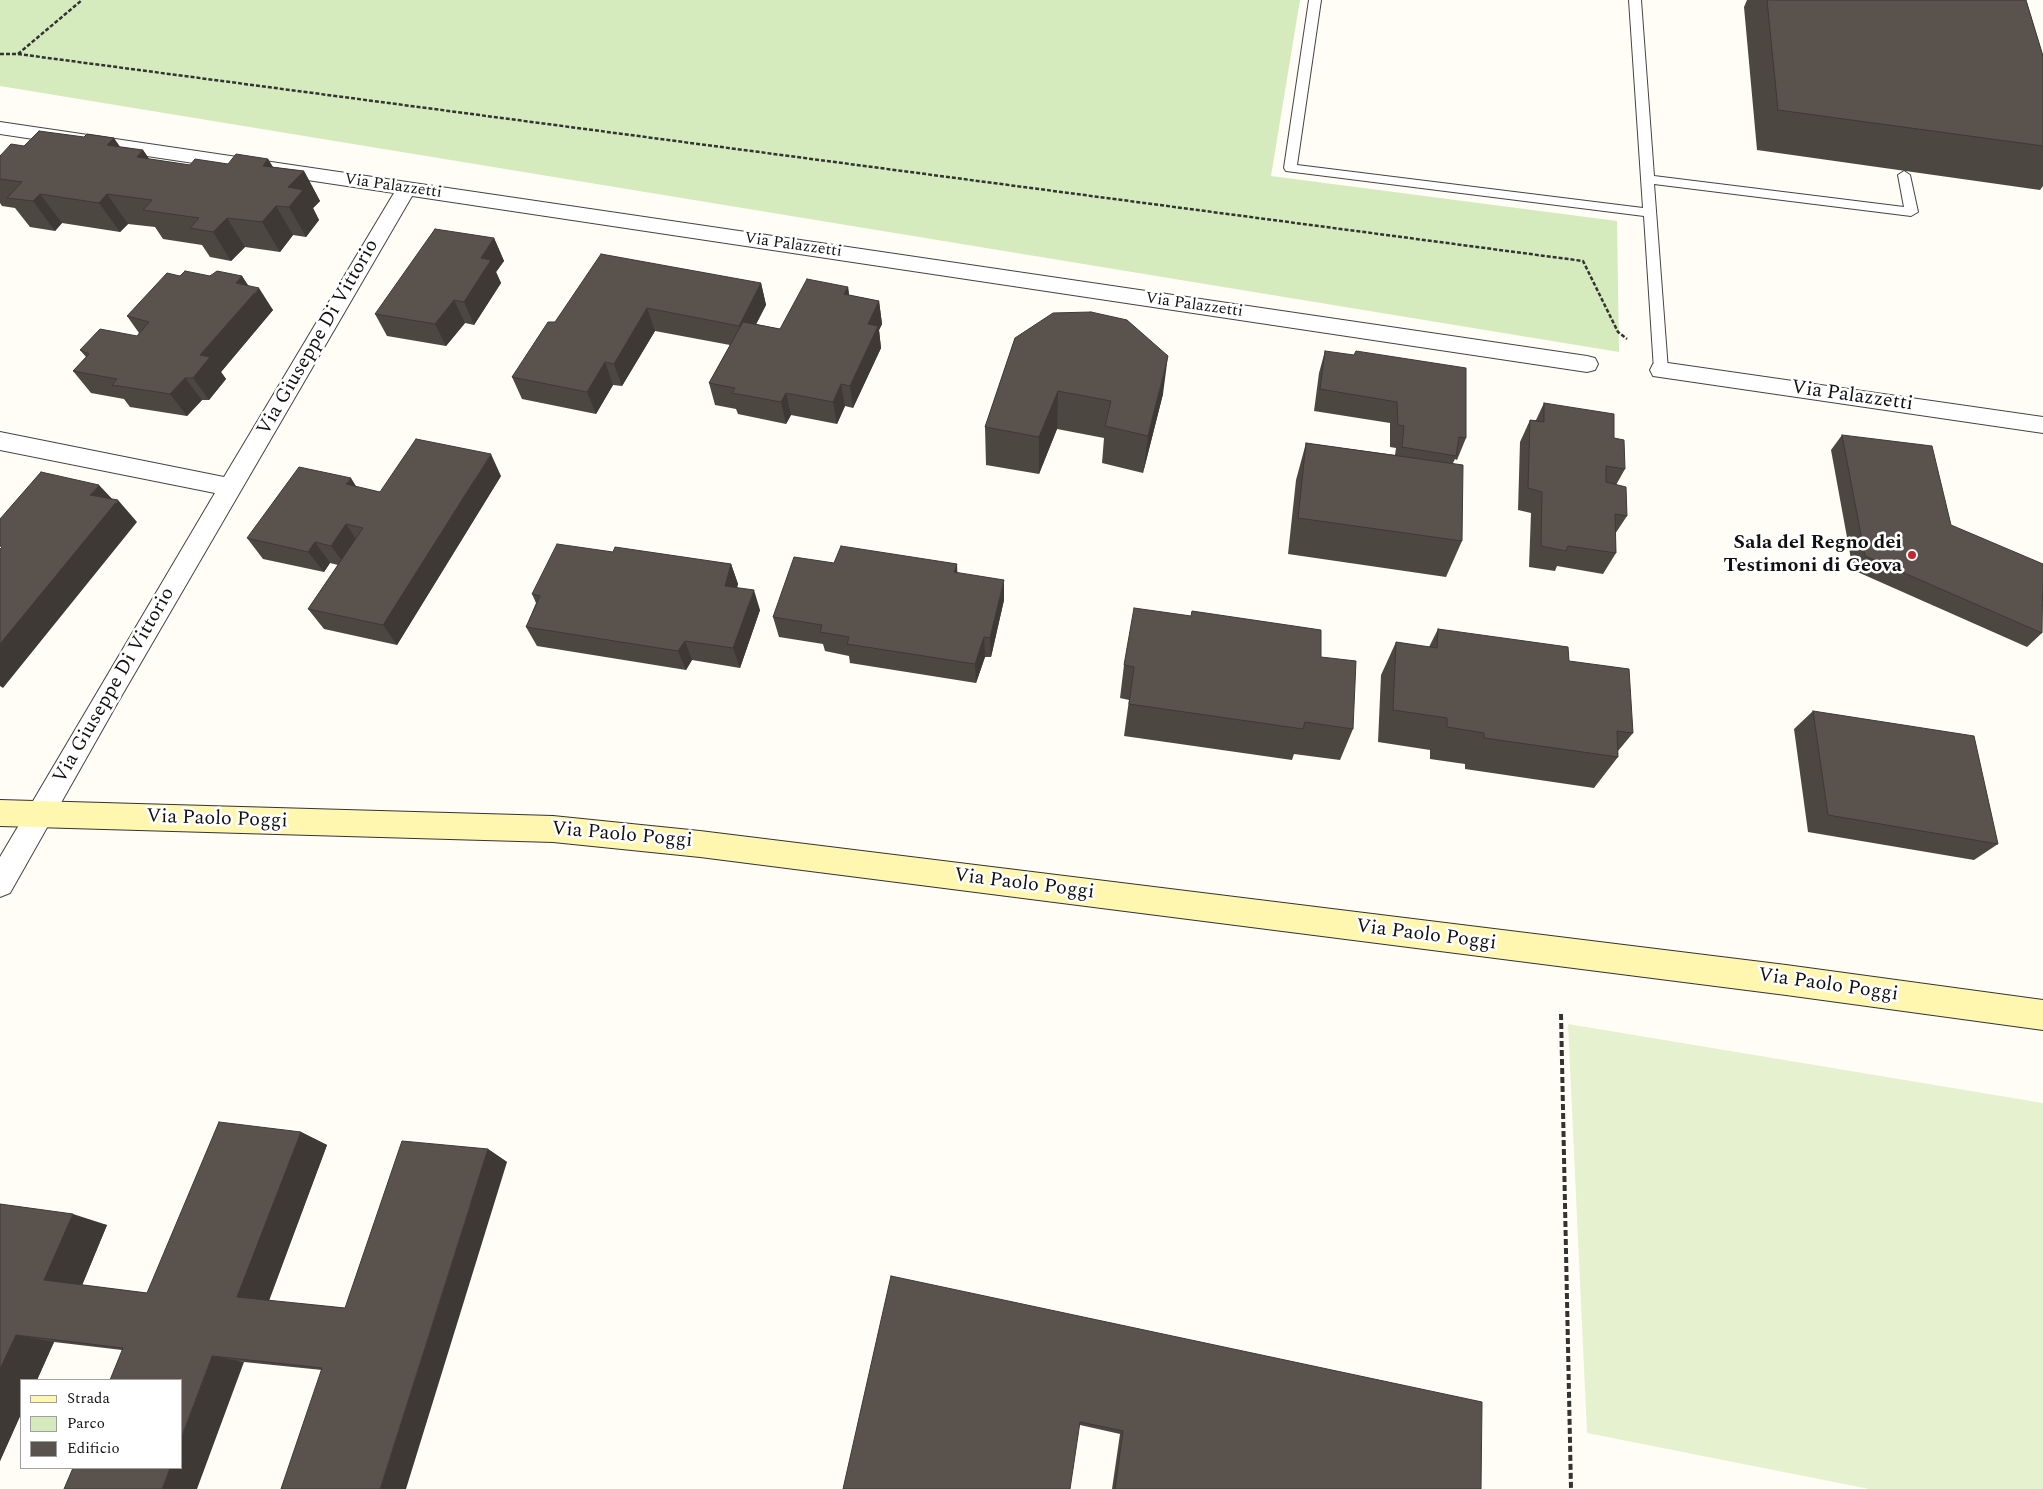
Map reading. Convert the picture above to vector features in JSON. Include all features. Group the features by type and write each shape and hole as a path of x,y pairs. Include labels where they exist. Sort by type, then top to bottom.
{"main road":[{"name":"Via Paolo Poggi","path":"0,813 553,829 680,842 1776,979 2043,1015"}],"street":[{"name":"Via Palazzetti","path":"0,128 1587,364"},
{"name":"Via Giuseppe Di Vittorio","path":"0,884 406,189"},
{"name":"Via Palazzetti","path":"1661,370 2043,425"},
{"path":"0,441 231,488"}],"lane":[{"path":"1315,0 1290,168 1650,213"},
{"path":"1635,0 1661,370"},
{"path":"1647,179 1911,212 1904,176"}],"path":[{"path":"18,54 82,0"},
{"path":"0,54 18,54 1582,261 1618,332 1661,370"},
{"path":"1560,1014 1572,1489"}],"green space":[{"path":"0,0 1300,0 1271,176 1617,221 1619,352 0,86"},
{"path":"1568,1024 2043,1103 2043,1489 1869,1489 1587,1433"}],"building":[{"path":"1767,0 2026,0 2043,56 2043,146 1778,110"},
{"path":"39,131 84,137 87,134 114,138 107,145 143,150 137,157 190,165 195,159 228,164 236,154 268,159 263,166 304,171 288,187 303,190 289,207 276,206 262,222 227,218 213,232 190,228 199,218 143,210 152,200 107,194 99,203 40,194 33,201 7,198 22,182 0,179 0,156 11,144 24,146"},
{"path":"435,229 494,238 481,258 491,260 464,302 454,300 435,324 375,314"},
{"path":"601,254 761,283 739,326 647,308 614,364 605,362 587,392 512,377 548,322 555,322"},
{"path":"185,271 210,276 217,271 242,276 236,283 259,288 200,355 210,357 193,378 185,378 170,394 112,385 117,379 73,371 89,354 80,350 100,329 137,336 149,322 127,316 167,273 180,276"},
{"path":"807,279 848,287 844,294 879,301 868,324 878,326 850,386 841,384 833,402 786,393 781,402 732,393 735,388 709,383 743,322 780,329"},
{"path":"1091,312 1127,320 1168,356 1148,436 1105,426 1111,401 1058,391 1039,437 985,427 1015,338 1053,313"},
{"path":"1325,351 1354,355 1356,351 1466,368 1466,438 1459,437 1456,456 1402,447 1404,426 1398,425 1397,402 1320,389"},
{"path":"1544,403 1614,414 1614,438 1624,440 1625,469 1606,466 1606,482 1626,487 1627,516 1615,514 1616,553 1568,546 1566,551 1541,546 1542,492 1528,488 1530,420 1544,422"},
{"name":"Sala del Regno dei Testimoni di Geova","path":"1842,435 1932,446 1951,525 2043,564 2042,633 1865,556"},
{"path":"416,439 491,454 383,625 308,609 363,528 346,524 331,546 315,542 308,552 247,538 299,467 351,478 346,484 380,492"},
{"path":"1306,443 1463,465 1462,541 1298,518"},
{"path":"41,472 99,485 90,495 118,500 0,644 0,549 2,547 0,546 0,519"},
{"path":"557,544 613,552 615,547 731,564 725,586 754,590 733,648 685,641 678,651 526,627 540,596 532,594"},
{"path":"841,546 957,564 954,572 1004,580 990,638 984,637 975,664 847,644 849,637 820,632 822,625 773,617 794,557 834,563"},
{"path":"1134,608 1191,616 1192,611 1321,630 1321,657 1356,661 1353,729 1305,722 1303,729 1129,704 1134,667 1124,665"},
{"path":"1438,629 1568,647 1569,661 1629,669 1633,733 1617,731 1618,757 1484,738 1484,733 1447,727 1447,718 1393,710 1396,642 1437,648"},
{"path":"1813,711 1974,736 1998,844 1828,815"},
{"path":"219,1122 301,1132 237,1297 345,1308 402,1141 488,1149 380,1489 281,1489 322,1368 212,1356 182,1435 182,1379 110,1379 123,1348 16,1335 0,1369 0,1204 73,1214 44,1280 147,1293"},
{"path":"891,1276 1482,1402 1481,1489 1115,1489 1123,1431 1080,1422 1070,1489 843,1489"},
{"path":"73,1469 170,1469 162,1489 64,1489"}],"place":[{"name":"Sala del Regno dei Testimoni di Geova","path":"1912,555"}]}
